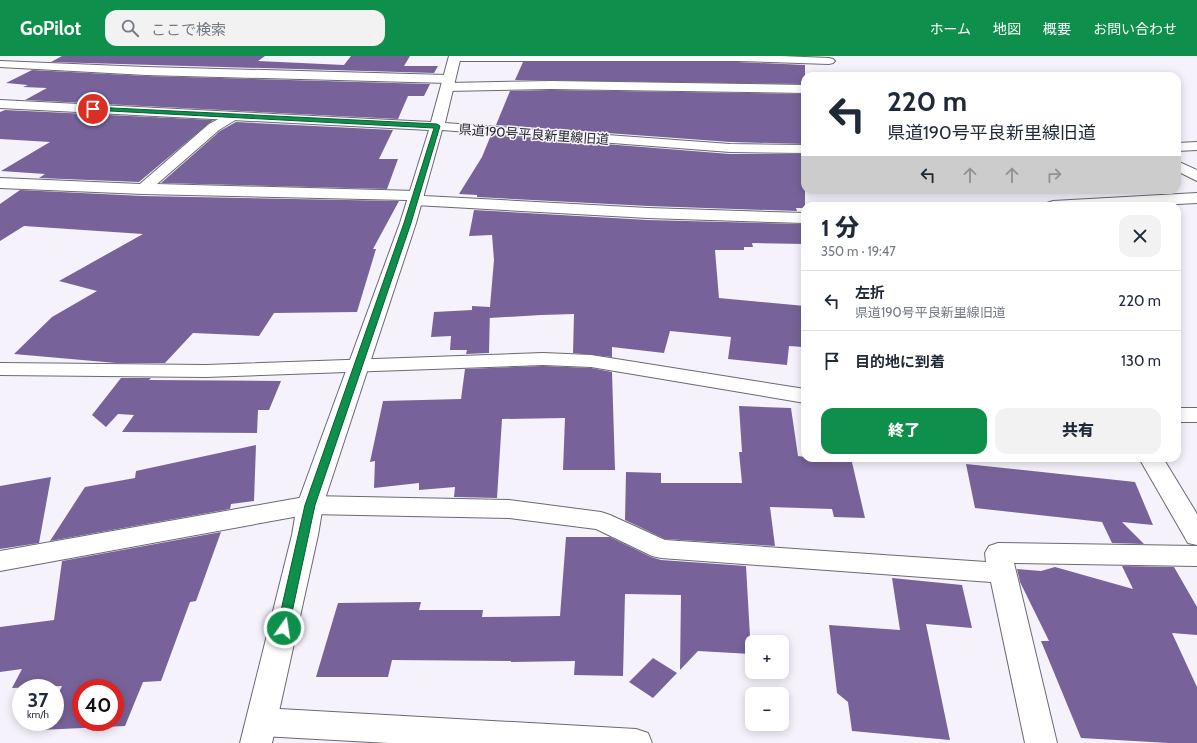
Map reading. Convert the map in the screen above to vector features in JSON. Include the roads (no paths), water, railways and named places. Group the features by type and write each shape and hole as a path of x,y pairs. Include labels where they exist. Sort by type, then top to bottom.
{"street":[{"path":"636,743 259,732 305,535 310,505 416,198 455,57 738,58 829,62"},
{"path":"0,64 448,83 801,89"},
{"name":"県道190号平良新里線旧道","path":"0,104 437,126 730,148 801,149"},
{"path":"143,189 214,127 232,116"},
{"path":"1181,147 1197,146"},
{"path":"1181,166 1197,176"},
{"path":"0,183 416,198 648,213 801,218"},
{"path":"1125,202 1197,198"},
{"path":"0,369 206,370 543,359 591,361 801,395"},
{"path":"1181,415 1197,415"},
{"path":"1153,462 1197,536"},
{"path":"0,561 310,505 509,508 601,521 661,549 1002,573"},
{"path":"1041,743 998,553 1197,556"}]}
